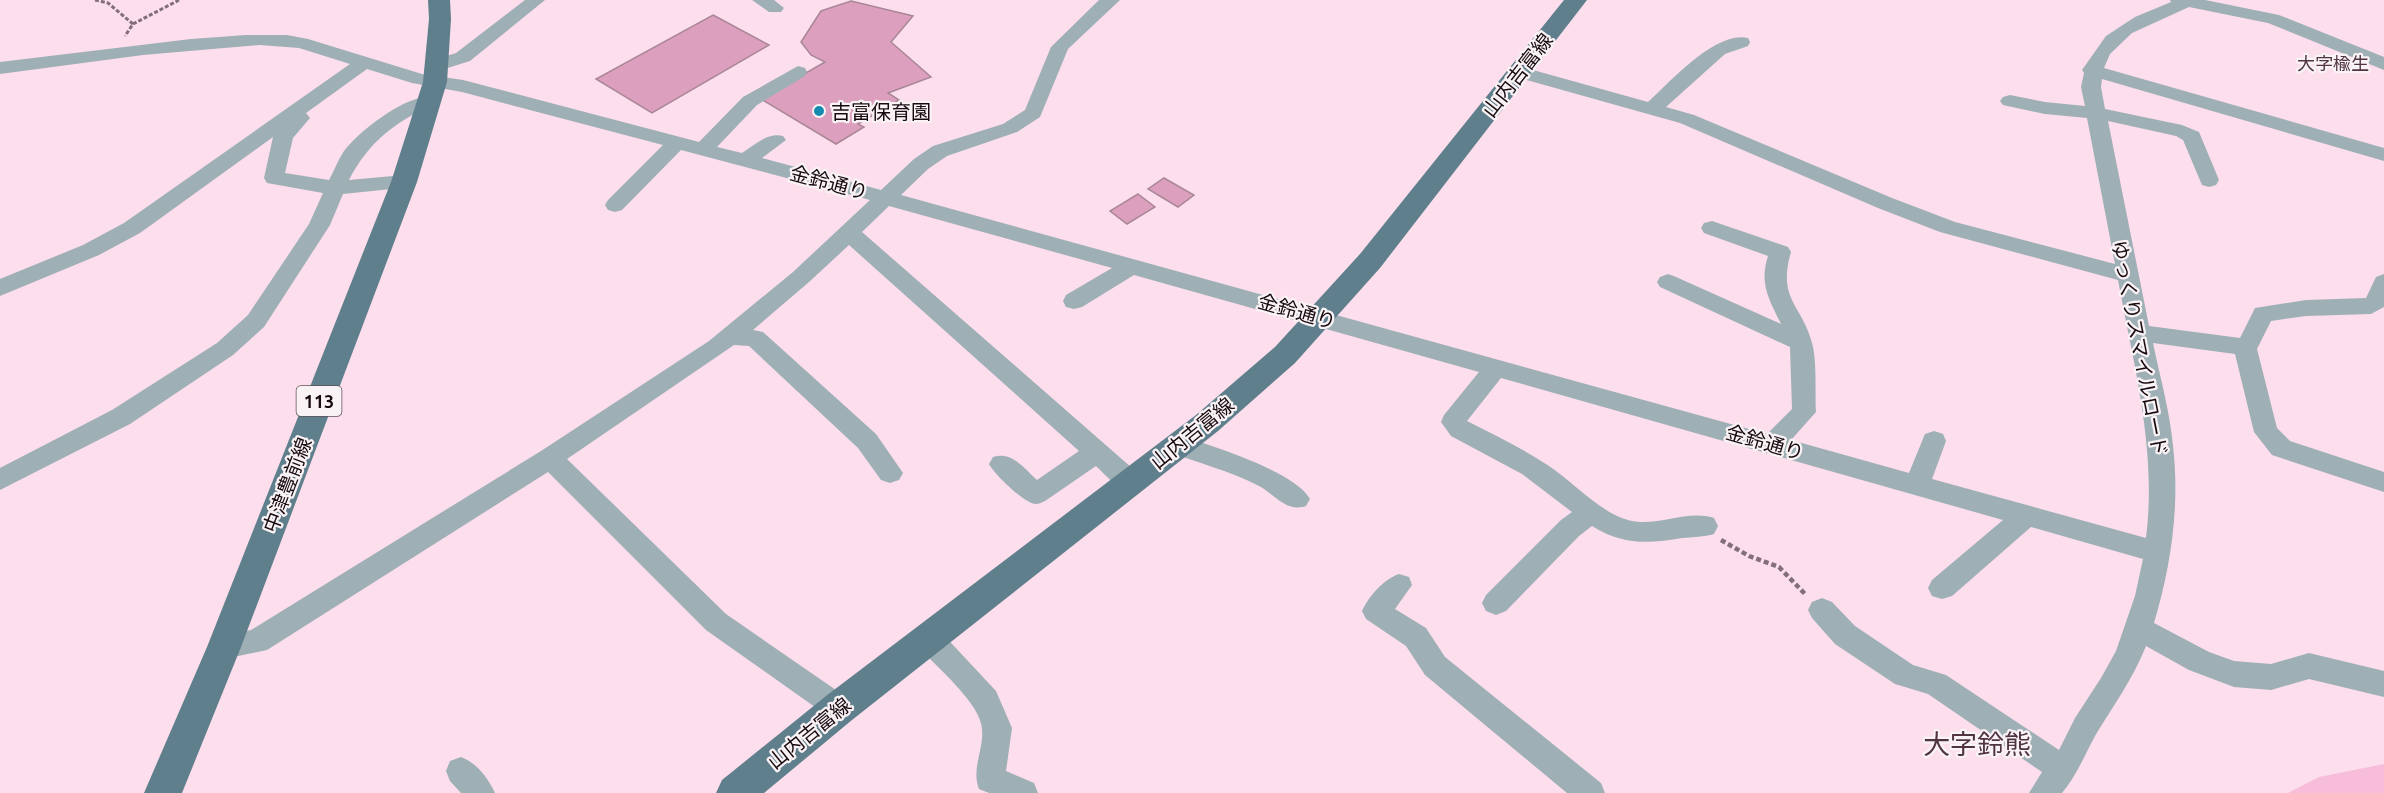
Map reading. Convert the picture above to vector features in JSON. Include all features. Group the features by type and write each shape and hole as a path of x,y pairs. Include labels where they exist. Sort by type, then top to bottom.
{"main road":[{"name":"中津豊前線","path":"163,793 224,647 405,182 435,82 439,0"},
{"name":"山内吉富線","path":"735,793 839,708 1178,445 1285,355 1370,261 1576,0"}],"street":[{"path":"0,480 122,417 225,349 256,321 320,225 352,155 368,137 410,108 463,57 536,0"},
{"path":"224,647 257,641 550,458 731,337 801,278 921,164 940,151 1010,128 1033,113 1060,47 1100,7 1111,0"},
{"path":"2384,64 2273,19 2185,1 2124,29 2107,44 2091,70 2384,155"},
{"name":"金鈴通り","path":"0,68 115,52 255,39 281,39 362,64 435,82 463,86 887,198 2157,552"},
{"path":"1652,109 1718,50 1741,42"},
{"path":"0,288 91,250 132,228 362,64"},
{"name":"ゆっくりスマイルロード","path":"2044,793 2062,769 2115,680 2139,628 2149,594 2157,552 2162,484 2162,456 2091,87 2091,70"},
{"path":"703,149 750,101 798,72"},
{"path":"1519,72 1687,119 1885,203 1948,227 2127,275"},
{"path":"2010,101 2045,108 2096,113 2182,131 2192,136 2209,180"},
{"path":"295,112 304,114 283,136 274,178 335,188 405,182"},
{"path":"745,160 776,140"},
{"path":"615,205 678,142"},
{"path":"1712,228 1780,252 1775,269 1776,290 1801,343 1804,412 1772,444"},
{"path":"849,233 1131,482"},
{"path":"1074,301 1132,266"},
{"path":"1668,282 1801,343"},
{"path":"2245,347 2263,314 2306,308 2371,306 2379,299 2384,282"},
{"path":"2139,333 2245,347"},
{"path":"731,337 755,338 867,441 890,473"},
{"path":"2245,347 2266,432 2281,448 2384,482"},
{"path":"1497,367 1468,399 1453,422 1460,429 1539,472 1592,512 1626,530 1646,533 1664,532 1687,525 1705,526"},
{"path":"1917,485 1934,441"},
{"path":"1178,445 1267,478 1297,499"},
{"path":"1002,464 1036,494 1097,452"},
{"path":"550,458 716,622 839,708"},
{"path":"1496,603 1570,528 1592,512"},
{"path":"1942,588 2026,515"},
{"path":"1399,585 1376,611 1416,637 1435,666 1590,793"},
{"path":"1822,610 1845,635 1855,642 1905,675 1935,684 2062,769"},
{"path":"2139,628 2199,661 2235,674 2271,677 2309,666 2384,684"},
{"path":"929,639 986,700 997,728 990,779 1023,793"},
{"path":"461,771 480,793"}],"path":[{"path":"95,0 108,3 133,24"},
{"path":"115,52 133,24 179,0"},
{"path":"1705,526 1728,546 1779,567 1822,610"}],"shaded area":[{"path":"2384,764 2384,793 2288,793 2319,777"}],"building":[{"name":"吉富保育園","path":"851,1 913,16 891,42 931,77 888,93 899,100 858,124 864,127 836,144 761,99 825,62 811,55 801,42 821,11"},
{"path":"713,15 769,45 652,113 596,79"},
{"path":"1164,178 1194,195 1178,207 1148,189"},
{"path":"1138,194 1155,207 1127,224 1110,211"}],"place":[{"name":"吉富保育園","path":"819,111"}],"district":[{"name":"大字楡生","path":"2333,63"},
{"name":"大字鈴熊","path":"1977,744"}]}
